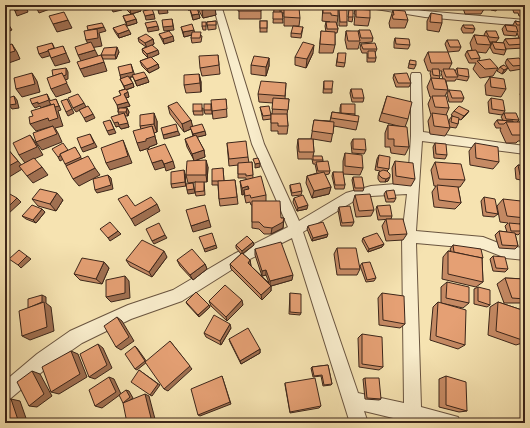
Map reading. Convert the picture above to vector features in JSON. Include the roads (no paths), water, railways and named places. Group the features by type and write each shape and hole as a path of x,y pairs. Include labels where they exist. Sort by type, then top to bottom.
{"street":[{"path":"216,5 258,144 296,230 359,423"},
{"path":"370,5 425,14 525,23"},
{"path":"413,413 409,236 417,136 416,75"},
{"path":"417,136 525,150"},
{"path":"5,392 43,360 76,337 128,312 177,296 239,258 296,230 328,209 350,197 371,191 414,188"},
{"path":"409,236 483,243 506,252 525,254"},
{"path":"351,400 452,423"}]}
